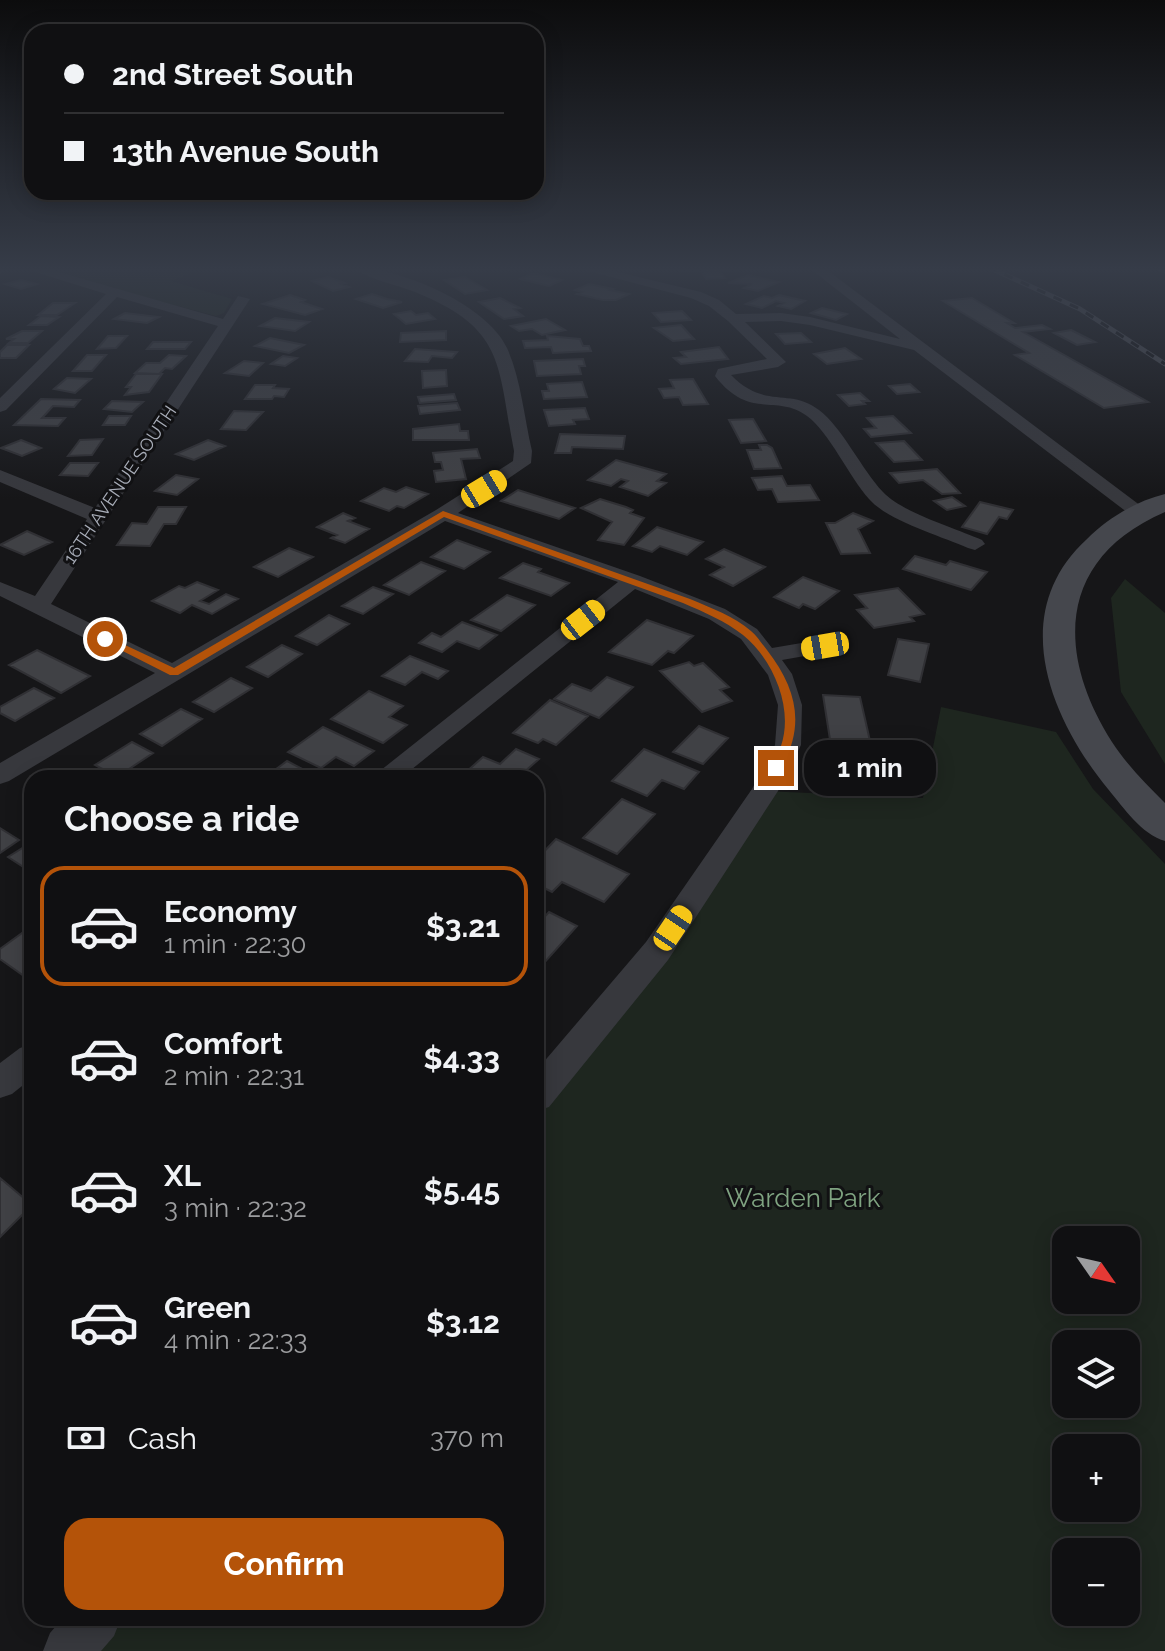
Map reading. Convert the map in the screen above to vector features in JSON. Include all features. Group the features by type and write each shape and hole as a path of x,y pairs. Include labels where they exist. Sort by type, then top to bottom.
{"main road":[{"path":"1152,507 1107,535 1082,561 1062,596 1061,654 1074,706 1095,745 1165,827"}],"street":[{"path":"0,407 63,344"},
{"name":"16TH AVENUE SOUTH","path":"39,606 214,344"},
{"path":"0,775 443,514 522,463 523,451 498,344"},
{"path":"760,344 778,362 723,372 737,393 759,402 805,407 815,414 878,498 904,513 975,544"},
{"path":"903,344 919,348"},
{"path":"914,344 1152,507"},
{"path":"0,475 98,516"},
{"path":"443,514 633,580 717,614 749,634 780,674 790,705 788,745 764,791 657,951 544,1086"},
{"path":"394,770 633,580"},
{"path":"0,588 174,673"},
{"path":"766,656 825,646"},
{"path":"68,1651 89,1626"}],"green space":[{"path":"1125,579 1165,613 1165,764 1121,692 1111,598"},
{"name":"Warden Park","path":"941,707 1056,732 1093,789 1165,864 1165,1651 67,1651 88,1626 544,1626 544,1084 764,791 923,798"}],"building":[{"path":"101,344 120,344 116,348 97,349"},
{"path":"151,344 189,344 185,349 147,349"},
{"path":"259,344 304,345 289,353 255,346"},
{"path":"524,344 582,344 589,346 591,351 553,353 551,347 525,348"},
{"path":"1014,344 1045,344 1148,402 1104,408 1015,355 1029,353"},
{"path":"7,345 29,345 16,358 0,358 0,352"},
{"path":"719,347 728,359 681,364 674,358 686,357 681,352"},
{"path":"845,348 861,359 827,364 814,354"},
{"path":"415,349 457,352 452,358 432,356 428,362 405,361"},
{"path":"87,355 106,355 92,371 73,371"},
{"path":"169,355 186,356 172,369 165,368 159,374 135,373 146,363 160,363"},
{"path":"283,356 297,358 285,366 271,364"},
{"path":"583,359 585,366 579,366 581,374 537,376 534,361"},
{"path":"244,361 263,363 249,376 225,373"},
{"path":"446,370 447,386 423,388 422,371"},
{"path":"136,374 162,374 149,392 125,395 131,387 126,387"},
{"path":"67,378 91,379 75,393 54,389"},
{"path":"693,379 708,404 683,405 679,397 664,398 659,389 674,388 670,380"},
{"path":"582,382 587,397 544,399 542,391 549,391 547,384"},
{"path":"910,384 919,392 897,394 889,386"},
{"path":"255,385 289,389 284,397 245,399"},
{"path":"860,393 869,401 862,401 865,404 849,406 838,395"},
{"path":"454,394 456,400 420,403 418,397"},
{"path":"41,399 80,400 74,407 53,406 42,418 65,418 58,426 14,425"},
{"path":"112,401 143,402 132,412 104,409"},
{"path":"457,403 460,410 420,414 418,406"},
{"path":"585,408 589,419 573,420 575,424 549,426 544,410"},
{"path":"234,411 263,412 246,430 221,429"},
{"path":"109,416 131,416 125,425 103,425"},
{"path":"893,416 911,433 871,437 864,429 876,428 867,418"},
{"path":"753,419 766,441 741,443 729,420"},
{"path":"459,424 460,431 468,431 469,440 413,440 413,429"},
{"path":"560,434 625,436 623,449 572,447 571,453 555,453"},
{"path":"103,439 92,455 68,456 80,440"},
{"path":"21,440 41,448 22,456 1,448"},
{"path":"208,440 225,446 194,460 176,454"},
{"path":"904,441 922,460 894,462 876,443"},
{"path":"759,445 772,448 781,468 754,469 747,450 761,450"},
{"path":"477,449 480,458 461,459 466,479 436,482 434,471 443,470 441,462 435,462 433,453"},
{"path":"616,460 666,474 657,481 666,483 648,496 620,487 628,481 621,479 611,486 588,480"},
{"path":"70,463 98,463 88,476 60,475"},
{"path":"937,469 960,493 942,494 923,480 899,483 890,473"},
{"path":"176,475 198,479 177,495 155,491"},
{"path":"782,476 787,486 810,485 819,500 778,502 772,489 758,490 752,478"},
{"path":"406,487 428,494 404,508 397,506 389,511 361,501 384,488 396,492"},
{"path":"518,490 575,508 559,519 501,501"},
{"path":"952,497 965,506 947,510 934,501"},
{"path":"600,499 633,510 630,513 644,518 624,545 598,540 612,522 581,508"},
{"path":"980,502 1013,510 1007,519 999,517 987,534 962,527"},
{"path":"158,507 186,507 176,524 164,524 150,546 117,545 132,523 147,524"},
{"path":"343,513 355,518 348,521 369,529 345,543 331,538 337,535 317,527"},
{"path":"853,513 873,521 858,529 870,553 841,554 826,523 835,523"},
{"path":"657,527 703,542 687,555 660,546 652,552 633,546"},
{"path":"27,531 52,542 24,555 0,545"},
{"path":"457,540 490,552 464,569 431,557"},
{"path":"289,548 313,557 278,577 254,567"},
{"path":"724,549 765,567 733,586 710,575 724,567 706,559"},
{"path":"915,556 946,565 950,561 987,572 971,590 903,569"},
{"path":"421,562 445,571 409,595 384,585"},
{"path":"523,563 569,583 551,596 500,578"},
{"path":"803,577 839,591 815,609 803,604 799,608 774,597"},
{"path":"197,582 218,590 200,601 209,604 226,594 238,599 212,614 192,605 180,613 152,601 179,586 185,588"},
{"path":"373,587 393,594 363,614 342,606"},
{"path":"898,588 924,614 910,617 914,621 874,628 857,610 867,608 855,595"},
{"path":"507,595 535,605 501,631 471,620"},
{"path":"329,615 349,624 317,645 296,636"},
{"path":"647,620 693,636 674,653 668,651 652,665 609,652"},
{"path":"462,622 497,635 479,649 457,641 442,652 419,643 432,633 441,637"},
{"path":"898,639 929,644 920,682 888,675"},
{"path":"282,645 302,654 268,677 247,667"},
{"path":"37,650 90,676 61,693 9,665"},
{"path":"410,656 448,671 438,679 422,672 405,685 382,676"},
{"path":"689,662 694,666 703,663 729,687 720,690 732,701 702,712 660,671"},
{"path":"607,677 633,687 599,718 554,699 572,684 591,691"},
{"path":"231,678 252,688 214,712 193,702"},
{"path":"34,688 54,698 15,721 0,713 0,707"},
{"path":"369,691 403,706 389,717 407,725 383,743 331,719"},
{"path":"823,695 860,697 870,741 860,769 826,760 831,746"},
{"path":"550,700 588,716 556,745 543,739 538,743 513,733"},
{"path":"181,709 202,719 162,746 140,734"},
{"path":"699,726 728,738 703,764 673,752"},
{"path":"323,727 374,751 354,766 336,757 321,768 288,752"},
{"path":"132,742 153,753 128,770 104,770 95,765"},
{"path":"516,749 539,759 526,770 468,770 483,757 500,764"},
{"path":"644,749 699,772 684,789 662,780 647,796 612,781"},
{"path":"287,761 304,770 275,770"},
{"path":"622,799 655,814 617,854 583,838"},
{"path":"0,828 19,840 0,853"},
{"path":"556,839 629,874 604,902 562,882 552,892 544,888 544,852"},
{"path":"24,847 24,867 8,857"},
{"path":"549,912 577,926 544,963 544,917"},
{"path":"24,932 24,976 0,959 0,949"},
{"path":"0,1178 24,1198 24,1213 0,1237"}],"railway":[{"path":"1134,344 1165,364"}],"route":[{"path":"105,639 174,673 443,514 687,601 717,614 749,634 780,674 790,705 788,745 776,768"}]}
